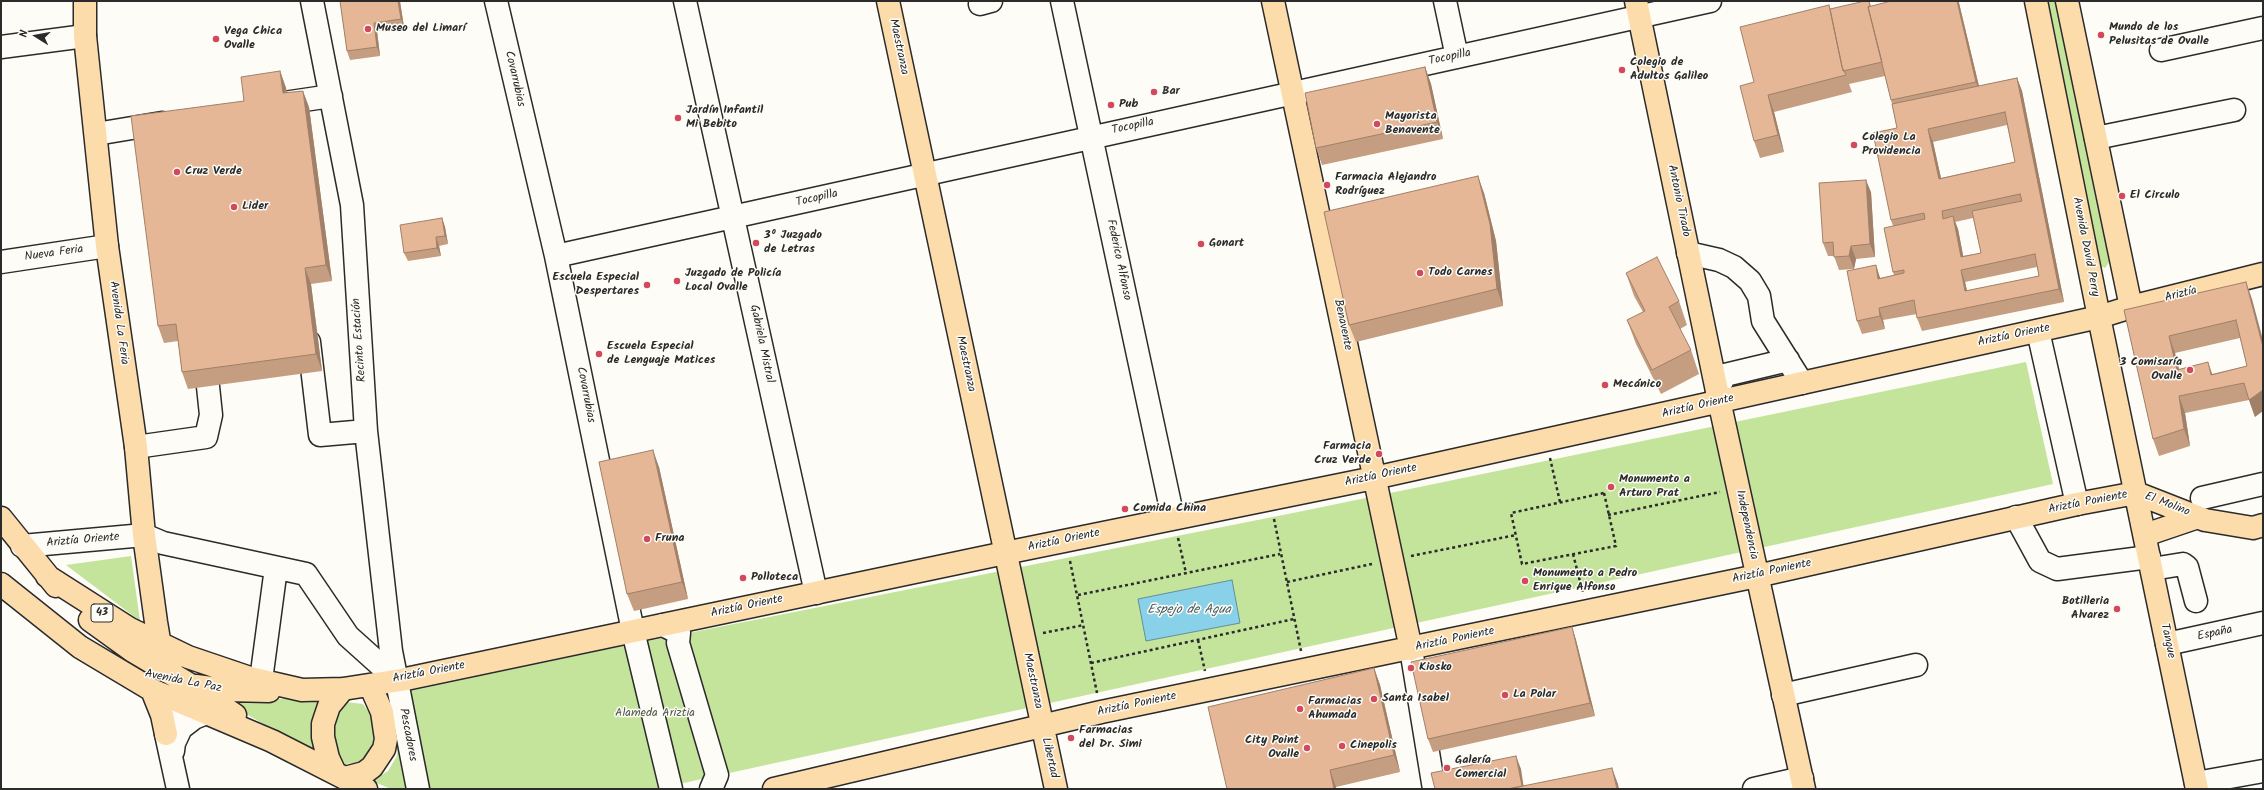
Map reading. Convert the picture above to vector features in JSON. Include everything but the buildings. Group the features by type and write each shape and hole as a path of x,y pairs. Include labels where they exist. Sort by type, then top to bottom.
{"main road":[{"name":"Avenida La Feria","path":"85,1 85,36 107,246 136,447 144,535 159,644 164,659 183,688"},
{"name":"Maestranza","path":"888,1 1042,726"},
{"name":"Benavente","path":"1273,1 1411,649"},
{"name":"Avenida David Perry","path":"2036,1 2099,318 2136,493"},
{"path":"2067,1 2131,307"},
{"name":"Antonio Tirado","path":"1638,9 1718,396"},
{"name":"Ariztía","path":"2099,318 2131,307 2263,274"},
{"name":"Ariztía Oriente","path":"47,576 100,612 159,644 217,668 302,690 343,689 397,680 1173,518 1374,478 1546,440 1718,396 1802,383 2099,318"},
{"name":"Independencia","path":"1718,396 1803,783"},
{"name":"Ariztía Poniente","path":"774,789 1101,712 1587,612 1757,576 2016,517 2136,493"},
{"name":"El Molino","path":"2136,493 2200,508"},
{"name":"Tangue","path":"2136,493 2197,786"},
{"name":"El Molino","path":"2200,508 2205,520 2253,528 2263,526"},
{"name":"El Molino","path":"2145,535 2200,508"},
{"name":"43","path":"1,518 47,576"},
{"path":"47,576 64,596 85,616 183,688 339,780 366,789"},
{"name":"Avenida La Paz","path":"1,584 80,647 113,665 152,690 183,688 227,690 302,690"},
{"name":"Avenida La Paz","path":"113,665 183,688 206,714 272,741"},
{"path":"339,780 364,773 372,768 384,750 386,739 382,712 370,685"},
{"path":"339,780 328,758 323,737 323,724 329,706 343,689"},
{"path":"152,690 162,715 166,734"},
{"name":"Libertad","path":"1042,726 1056,789"}],"street":[{"name":"Recinto Estación","path":"312,1 352,205 366,431 391,651 397,680"},
{"name":"Covarrubias","path":"496,1 556,256 633,631 671,789"},
{"name":"Gabriela Mistral","path":"685,1 816,592"},
{"name":"Federico Alfonso","path":"1062,1 1173,518"},
{"path":"1444,1 1457,56"},
{"name":"Tocopilla","path":"556,256 733,218 1092,136 1457,56 1638,9 1710,1"},
{"path":"2161,50 2263,28"},
{"path":"1,48 85,36"},
{"path":"258,107 331,96"},
{"path":"2096,138 2234,110"},
{"path":"96,134 182,119"},
{"name":"Nueva Feria","path":"1,262 107,246"},
{"path":"1688,254 1719,260 1734,267 1750,281 1759,296 1763,321 1802,383"},
{"path":"306,321 320,435 366,431"},
{"path":"2038,331 2077,504"},
{"path":"136,447 206,437 211,415 206,358"},
{"path":"1718,396 1725,374 1788,360"},
{"path":"2200,508 2263,484"},
{"path":"2016,517 2040,561 2057,569 2151,563 2183,564 2187,567 2196,601"},
{"path":"144,535 163,543 306,574 348,636 397,680"},
{"name":"Ariztía Oriente","path":"22,546 144,535"},
{"path":"261,680 276,568"},
{"name":"España","path":"2167,644 2263,623"},
{"path":"663,625 678,633 678,643 717,776 711,789"},
{"path":"1411,649 1434,789"},
{"path":"1783,695 1916,665"},
{"name":"Pescadores","path":"397,680 418,789"},
{"path":"178,789 166,734 183,688"},
{"path":"172,760 174,743 181,728 194,718 206,714"},
{"path":"2197,786 2263,771"},
{"path":"1754,789 1803,783"}],"path":[{"path":"1546,440 1560,502"},
{"path":"1608,515 1738,488"},
{"path":"1604,493 1616,546 1522,564 1511,513 1560,502 1604,493"},
{"path":"1270,499 1280,554 1306,670"},
{"path":"1173,518 1186,573"},
{"path":"1287,582 1516,535"},
{"path":"1065,541 1078,595 1101,712"},
{"path":"1078,595 1280,554"},
{"path":"1573,554 1587,612"},
{"path":"1091,663 1294,619"},
{"path":"1023,637 1084,626"},
{"path":"1198,640 1210,690"}],"green space":[{"path":"2043,1 2059,1 2111,260 2105,268 2096,265"},
{"name":"Alameda Ariztia","path":"2026,362 2053,484 656,789 428,789 410,691 613,648 1298,512"},
{"path":"131,556 140,621 66,565"},
{"path":"221,699 326,699 321,758"},
{"path":"346,702 363,704 369,713 373,725 375,738 372,752 363,762 345,764 333,755 328,716"},
{"path":"395,729 415,789 391,789 372,781 388,771 397,756"}],"water":[{"name":"Espejo de Agua","path":"1232,580 1240,623 1146,641 1138,599"}],"place":[{"name":"Museo del Limarí","path":"368,29"},
{"name":"Mundo de los Pelusitas de Ovalle","path":"2101,35"},
{"name":"Vega Chica Ovalle","path":"216,39"},
{"name":"Colegio de Adultos Galileo","path":"1622,70"},
{"name":"Bar","path":"1154,92"},
{"name":"Pub","path":"1111,105"},
{"name":"Jardín Infantil Mi Bebito","path":"678,118"},
{"name":"Mayorista Benavente","path":"1377,124"},
{"name":"Colegio La Providencia","path":"1854,145"},
{"name":"Cruz Verde","path":"177,172"},
{"name":"Farmacia Alejandro Rodríguez","path":"1327,185"},
{"name":"El Circulo","path":"2122,196"},
{"name":"Lider","path":"234,207"},
{"name":"3º Juzgado de Letras","path":"756,243"},
{"name":"Gonart","path":"1201,244"},
{"name":"Todo Carnes","path":"1420,273"},
{"name":"Juzgado de Policía Local Ovalle","path":"677,281"},
{"name":"Escuela Especial Despertares","path":"647,285"},
{"name":"Escuela Especial de Lenguaje Matices","path":"599,354"},
{"name":"3 Comisaría Ovalle","path":"2190,370"},
{"name":"Mecánico","path":"1605,385"},
{"name":"Farmacia Cruz Verde","path":"1379,454"},
{"name":"Monumento a Arturo Prat","path":"1611,487"},
{"name":"Comida China","path":"1125,509"},
{"name":"Fruna","path":"647,539"},
{"name":"Polloteca","path":"743,578"},
{"name":"Monumento a Pedro Enrique Alfonso","path":"1525,581"},
{"name":"Botilleria Alvarez","path":"2117,609"},
{"name":"Kiosko","path":"1411,668"},
{"name":"La Polar","path":"1505,695"},
{"name":"Santa Isabel","path":"1374,699"},
{"name":"Farmacias Ahumada","path":"1300,709"},
{"name":"Farmacias del Dr. Simi","path":"1071,738"},
{"name":"Cinepolis","path":"1342,746"},
{"name":"City Point Ovalle","path":"1307,748"},
{"name":"Galería Comercial","path":"1447,768"}]}
